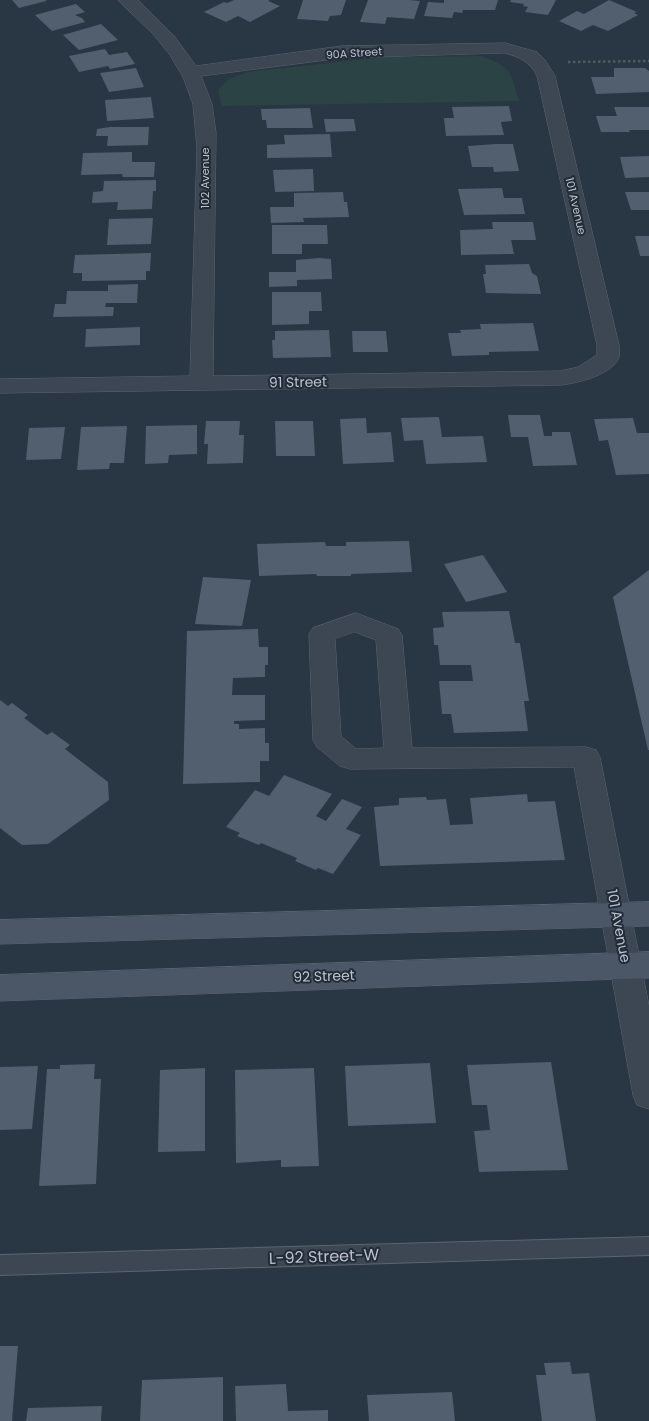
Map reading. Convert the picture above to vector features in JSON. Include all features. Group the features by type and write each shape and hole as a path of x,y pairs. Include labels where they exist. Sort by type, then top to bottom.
{"main road":[{"path":"0,932 649,914"},
{"name":"92 Street","path":"0,988 638,965"}],"street":[{"name":"102 Avenue","path":"127,0 163,34 179,53 201,100 204,116 206,155 201,383"},
{"name":"90A Street","path":"189,72 350,52 493,48 519,51 540,63"},
{"name":"101 Avenue","path":"540,63 546,76 608,344 608,358 595,369"},
{"name":"91 Street","path":"0,386 561,378 578,376 595,369"},
{"path":"356,622 389,635 399,760 350,759 327,740 322,634 356,622"},
{"name":"101 Avenue","path":"399,760 586,757 617,915 638,965 649,1095"}],"lane":[{"name":"L-92 Street-W","path":"0,1264 649,1246"}],"path":[{"path":"540,63 649,61"}],"green space":[{"path":"481,56 499,63 508,71 514,83 519,101 222,106 218,90 229,79 248,72 383,57"}],"building":[{"path":"12,0 46,0 46,1 19,8"},
{"path":"234,0 270,0 268,1 280,6 250,22 238,16 226,22 204,12 224,2 227,3"},
{"path":"303,0 346,0 341,15 330,16 328,21 297,19"},
{"path":"368,0 420,1 414,19 387,17 385,24 360,22"},
{"path":"444,0 498,0 495,10 463,10 462,13 454,12 452,18 424,16 428,2 444,3"},
{"path":"511,0 556,0 548,15 525,12 528,7 523,6 524,4 510,2"},
{"path":"609,0 637,12 634,13 638,15 608,31 593,25 581,31 559,21 577,11 584,14"},
{"path":"76,4 85,12 75,15 82,18 85,22 52,31 35,15"},
{"path":"101,24 118,40 79,50 63,35"},
{"path":"105,49 109,55 127,52 135,64 110,69 108,66 79,72 69,56"},
{"path":"136,68 144,87 109,92 100,73"},
{"path":"614,68 645,68 649,71 649,92 596,94 591,77 614,77"},
{"path":"151,97 154,118 107,121 105,100"},
{"path":"509,106 512,121 501,122 504,135 446,136 444,118 454,118 452,107"},
{"path":"614,107 649,107 649,130 601,132 596,116 617,116"},
{"path":"310,108 313,128 267,128 266,120 262,120 261,109"},
{"path":"324,119 354,119 356,131 326,132"},
{"path":"149,127 148,145 107,146 108,136 96,136 97,129"},
{"path":"330,134 332,157 267,158 267,145 285,144 284,135"},
{"path":"513,144 519,171 494,172 493,167 472,167 468,146"},
{"path":"132,152 132,162 155,162 154,177 123,177 122,174 81,175 83,153"},
{"path":"649,156 649,177 625,178 620,157"},
{"path":"313,169 314,191 275,192 273,170"},
{"path":"156,180 156,191 153,191 152,209 117,210 118,202 92,203 93,192 103,191 104,181"},
{"path":"502,188 504,198 522,198 525,214 464,215 458,189"},
{"path":"343,192 344,202 347,202 349,217 303,218 304,222 271,223 270,207 294,207 294,193"},
{"path":"625,192 649,192 649,210 631,210"},
{"path":"153,218 151,244 107,245 109,219"},
{"path":"492,222 533,222 536,240 511,240 514,254 461,255 460,230 493,229"},
{"path":"272,225 327,225 328,244 302,244 302,254 272,254"},
{"path":"635,236 649,236 649,256 640,256"},
{"path":"151,253 150,271 146,271 146,280 82,281 82,273 73,273 75,255"},
{"path":"331,259 332,279 297,280 297,286 269,287 269,272 296,272 296,260"},
{"path":"529,264 532,273 537,276 541,294 486,293 483,274 486,274 485,265"},
{"path":"138,284 137,303 106,303 105,307 114,307 113,316 53,317 55,304 66,304 67,291 108,291 108,285"},
{"path":"272,292 321,292 322,311 309,311 309,324 272,325"},
{"path":"533,323 539,351 489,352 489,355 452,356 448,333 461,333 460,330 481,329 480,324"},
{"path":"140,327 140,345 85,347 86,329"},
{"path":"329,330 331,357 273,358 272,340 275,340 275,331"},
{"path":"352,331 386,331 388,352 353,352"},
{"path":"508,415 540,415 544,436 552,436 552,432 570,432 577,465 533,466 528,437 511,437"},
{"path":"439,417 442,437 483,436 487,462 426,464 423,440 404,441 401,418"},
{"path":"366,418 367,433 391,432 394,462 343,464 340,419"},
{"path":"633,418 637,433 649,433 649,474 616,475 608,440 599,441 594,419"},
{"path":"206,421 240,421 239,435 244,435 243,463 207,464 208,444 204,444"},
{"path":"275,421 313,421 315,456 276,456"},
{"path":"197,425 197,454 169,455 168,463 145,464 146,426"},
{"path":"127,426 124,463 110,463 109,469 77,470 81,427"},
{"path":"65,427 61,459 26,460 29,428"},
{"path":"409,541 412,572 351,574 351,576 317,576 316,574 259,576 257,544 325,542 326,546 346,546 346,542"},
{"path":"483,555 507,592 466,602 444,564"},
{"path":"649,570 649,750 648,750 613,597"},
{"path":"203,577 251,580 242,626 195,624"},
{"path":"509,611 515,643 520,643 529,701 524,701 528,731 454,733 451,714 442,714 439,681 473,681 471,665 440,665 438,645 434,645 433,628 444,627 442,612"},
{"path":"258,629 259,647 268,647 268,665 265,665 265,677 233,678 232,695 265,695 265,720 234,721 234,724 239,724 239,729 265,728 265,743 269,743 269,761 260,761 260,782 183,784 187,631"},
{"path":"0,700 8,706 12,703 28,715 24,718 47,735 52,732 70,745 65,749 108,782 109,800 48,844 22,845 0,828"},
{"path":"284,775 332,794 316,816 326,821 342,799 362,807 346,829 361,835 333,874 318,868 316,870 295,861 297,858 261,843 259,845 237,836 240,833 226,827 255,790 269,796"},
{"path":"527,794 528,802 555,801 565,860 380,866 374,807 399,805 399,798 426,797 427,800 446,799 450,825 473,824 470,798"},
{"path":"551,1062 568,1170 479,1172 474,1131 490,1130 487,1105 472,1105 467,1065"},
{"path":"430,1063 436,1123 348,1126 345,1066"},
{"path":"95,1064 94,1079 101,1079 96,1184 39,1186 47,1069 60,1069 60,1065"},
{"path":"38,1066 32,1129 0,1130 0,1067"},
{"path":"205,1068 205,1151 158,1152 160,1070"},
{"path":"314,1068 319,1166 281,1167 281,1160 236,1163 235,1070"},
{"path":"0,1346 18,1346 12,1421 0,1421"},
{"path":"570,1362 572,1374 589,1373 596,1421 542,1421 536,1375 546,1375 544,1363"},
{"path":"223,1377 223,1421 140,1421 142,1380"},
{"path":"286,1384 288,1411 328,1410 328,1421 236,1421 235,1386"},
{"path":"452,1392 455,1421 369,1421 367,1395"},
{"path":"102,1406 101,1421 26,1421 28,1408"}]}
